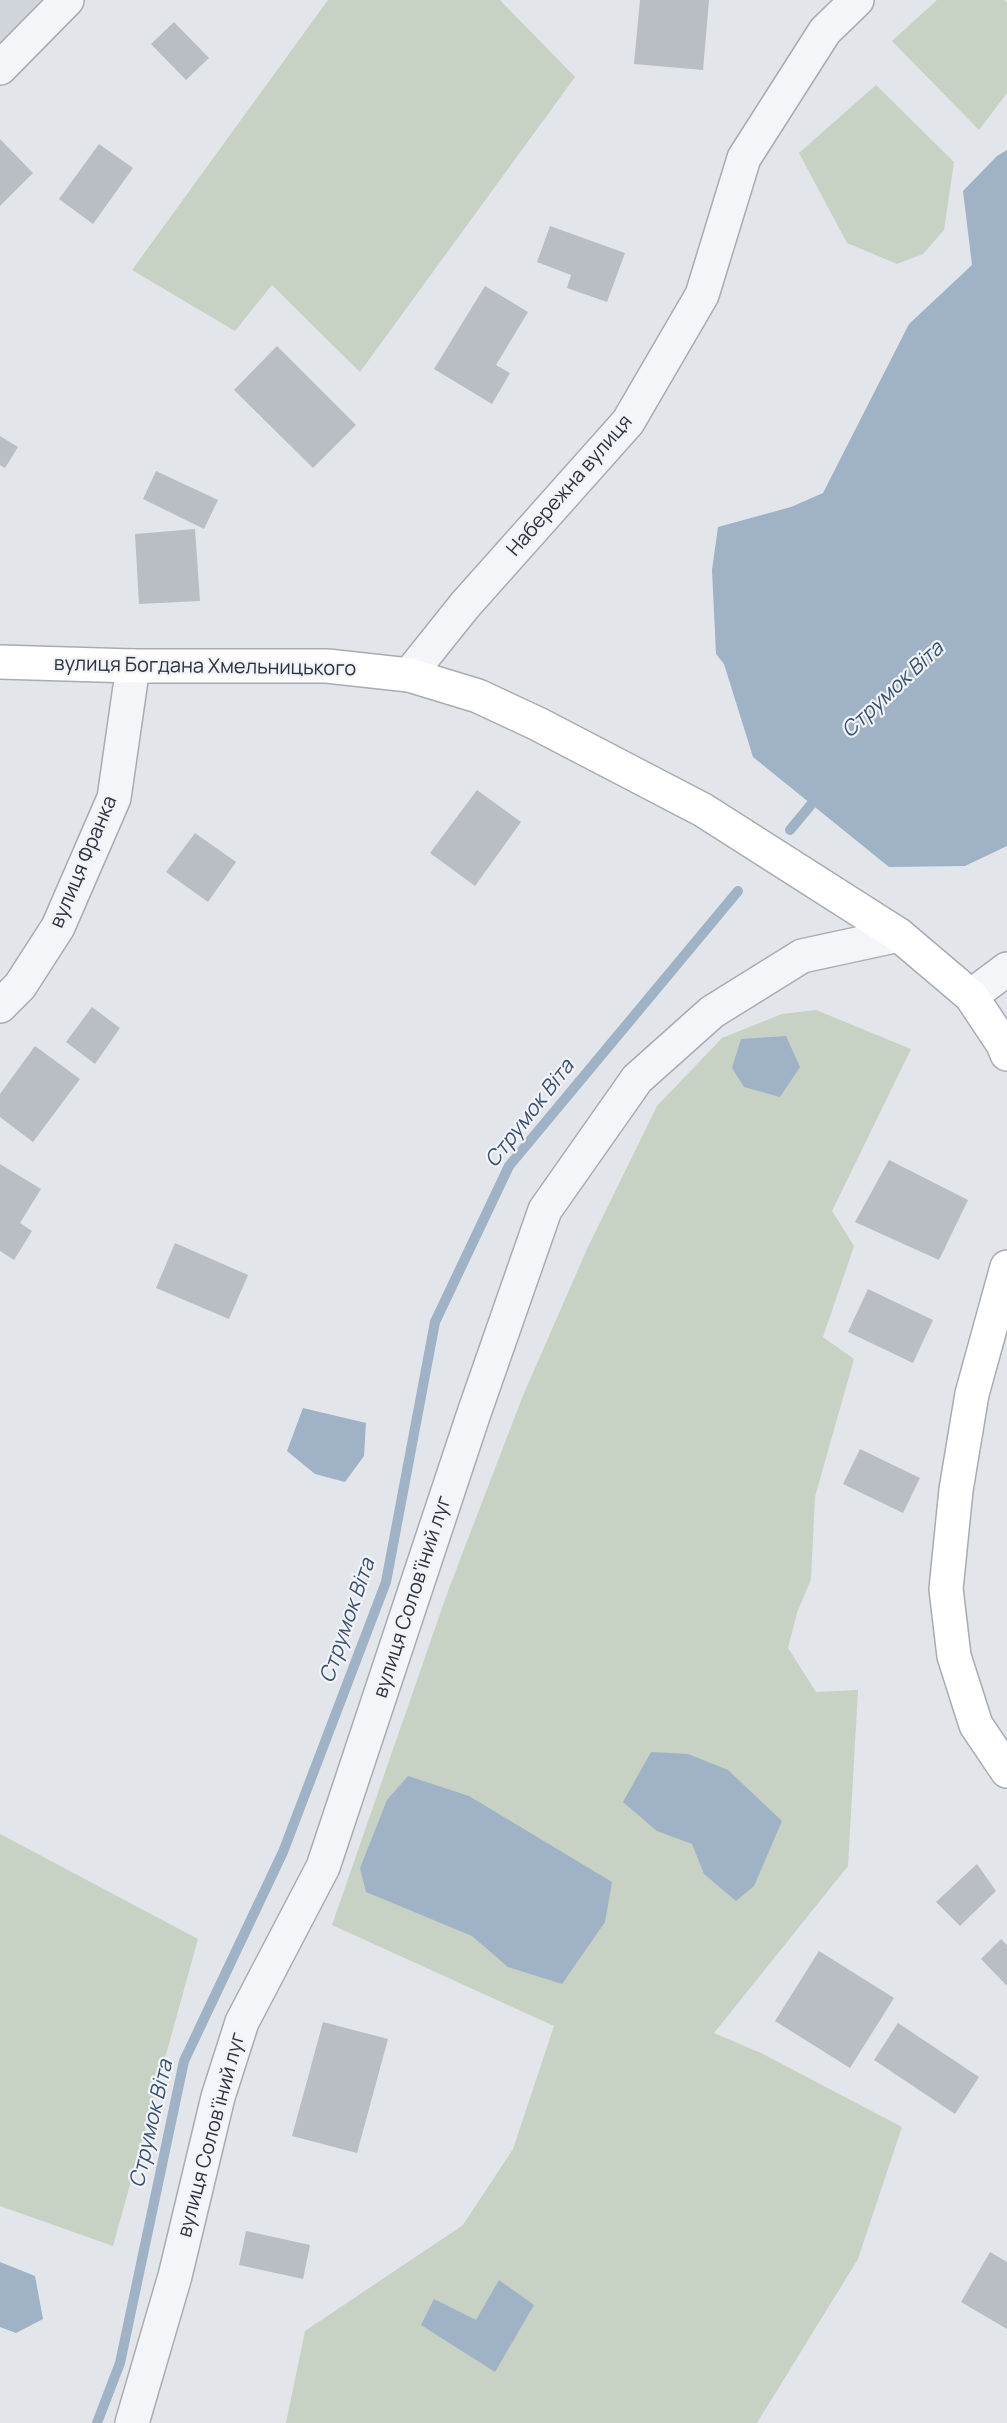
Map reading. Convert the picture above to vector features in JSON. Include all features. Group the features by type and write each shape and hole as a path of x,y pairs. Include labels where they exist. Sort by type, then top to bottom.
{"street":[{"path":"0,68 67,0"},
{"name":"Набережна вулиця","path":"409,675 465,605 628,422 702,295 744,158 825,31 857,0"},
{"name":"вулиця Богдана Хмельницького","path":"0,662 133,666 327,666 409,675 478,696 538,724 703,810 899,935 971,996 1003,1044 1007,1054"},
{"name":"вулиця Франка","path":"0,1006 20,986 58,927 114,798 133,666"},
{"name":"вулиця Солов'їний луг","path":"132,2423 175,2276 218,2097 242,2022 323,1868 473,1416 545,1209 637,1079 712,1012 802,957 899,935"},
{"path":"971,996 1007,969"},
{"path":"1007,1267 972,1394 956,1490 946,1589 954,1656 976,1725 1007,1771"}],"shaded area":[{"path":"0,0 46,0 0,48"}],"green space":[{"path":"328,0 500,0 575,77 360,372 272,285 235,331 132,270"},
{"path":"937,0 1005,0 1007,3 1007,93 979,130 892,41"},
{"path":"876,85 954,162 944,230 923,254 897,264 847,243 799,153"},
{"path":"816,1010 911,1049 832,1211 854,1246 823,1337 854,1359 815,1497 811,1579 797,1613 788,1648 816,1692 858,1690 848,1866 714,2033 761,2053 902,2127 858,2259 757,2423 286,2423 305,2331 463,2225 513,2149 554,2026 332,1925 448,1591 522,1398 587,1249 657,1106 722,1038 782,1014"},
{"path":"0,1834 198,1939 113,2246 0,2206"}],"water":[{"path":"1007,150 1007,846 965,866 889,867 753,757 724,664 716,654 712,570 718,527 791,507 823,493 909,324 972,265 963,191 997,156"},
{"path":"786,1036 800,1067 780,1097 744,1087 732,1068 741,1039"},
{"path":"303,1408 366,1423 364,1456 345,1482 315,1474 287,1451"},
{"path":"651,1752 688,1754 728,1770 782,1821 754,1886 736,1901 704,1874 692,1844 657,1831 623,1802"},
{"path":"408,1776 469,1796 612,1882 605,1922 562,1984 508,1967 472,1936 366,1892 360,1868 387,1800"},
{"path":"0,2262 35,2276 43,2319 16,2333 0,2327"},
{"path":"499,2280 534,2305 495,2372 421,2325 434,2299 476,2320"}],"building":[{"path":"640,0 709,0 703,70 634,64"},
{"path":"174,22 209,58 186,80 151,44"},
{"path":"0,139 33,173 0,206"},
{"path":"99,144 133,168 93,224 59,199"},
{"path":"550,226 625,253 607,302 567,288 571,275 537,262"},
{"path":"485,286 528,312 496,365 510,373 492,404 434,369"},
{"path":"277,346 356,425 313,468 234,390"},
{"path":"0,436 18,447 5,468 0,465"},
{"path":"156,471 218,500 204,529 143,499"},
{"path":"195,529 200,601 139,604 135,534"},
{"path":"477,790 521,822 475,886 430,853"},
{"path":"195,833 236,862 208,902 166,872"},
{"path":"92,1007 120,1028 95,1064 66,1042"},
{"path":"35,1046 80,1079 33,1142 0,1117 0,1094"},
{"path":"889,1160 968,1200 939,1260 855,1222"},
{"path":"0,1164 41,1189 20,1223 32,1231 14,1260 0,1251"},
{"path":"175,1243 248,1275 229,1319 156,1288"},
{"path":"868,1289 933,1320 913,1363 848,1332"},
{"path":"860,1449 920,1478 903,1513 843,1484"},
{"path":"977,1864 996,1891 960,1926 936,1902"},
{"path":"1001,1939 1007,1945 1007,1986 981,1959"},
{"path":"819,1951 894,1998 850,2068 775,2021"},
{"path":"323,2022 388,2039 357,2153 292,2136"},
{"path":"898,2023 979,2077 955,2114 874,2060"},
{"path":"246,2231 310,2245 303,2279 239,2265"},
{"path":"990,2252 1007,2262 1007,2329 961,2302"}],"waterway":[{"name":"Струмок Віта","path":"790,830 819,795"},
{"name":"Струмок Віта","path":"97,2423 120,2363 184,2061 283,1852 386,1582 435,1322 509,1166 738,891"}]}
